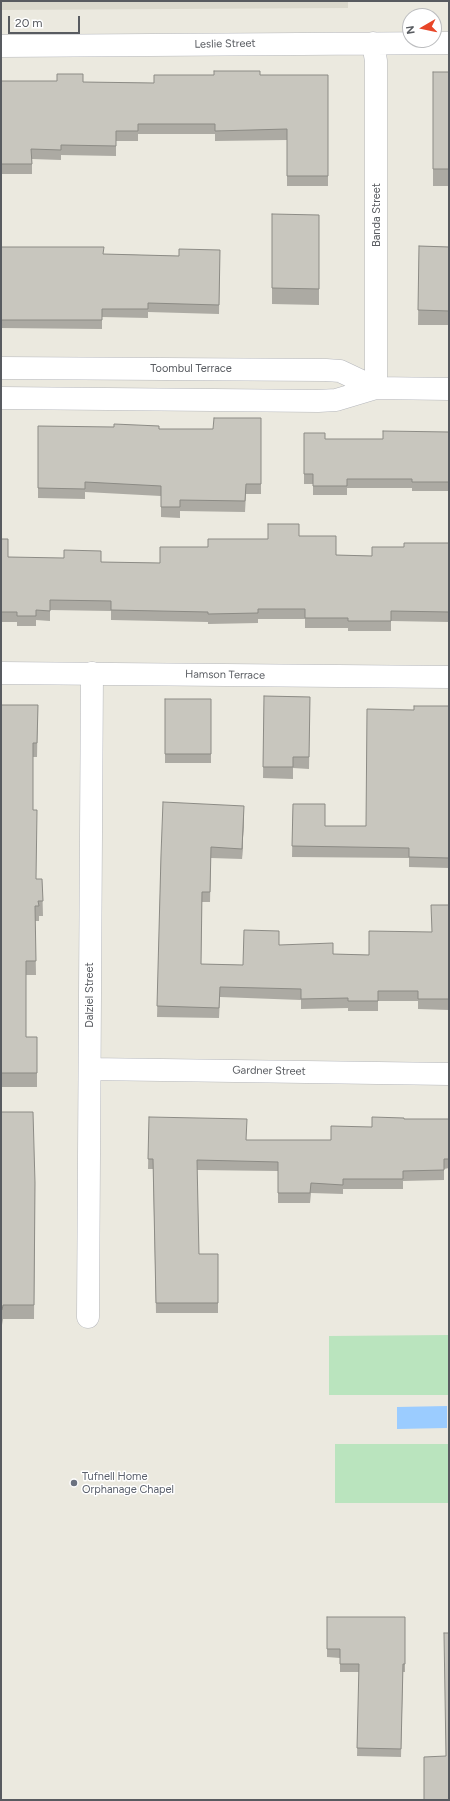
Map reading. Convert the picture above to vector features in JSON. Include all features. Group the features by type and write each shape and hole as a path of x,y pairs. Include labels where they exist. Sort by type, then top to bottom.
{"street":[{"name":"Banda Street","path":"373,43 376,61 376,388"},
{"name":"Leslie Street","path":"1,46 449,43"},
{"name":"Toombul Terrace","path":"1,368 326,370 340,371 376,388"},
{"name":"Toombul Terrace","path":"1,398 318,401 336,400 376,388 449,389"},
{"name":"Hamson Terrace","path":"1,673 449,677"},
{"name":"Dalziel Street","path":"88,1317 92,673"},
{"name":"Gardner Street","path":"90,1069 449,1074"}],"shaded area":[{"path":"1,1 348,1 348,8 1,10"}],"green space":[{"path":"448,1335 449,1395 329,1395 329,1336"},
{"path":"335,1444 449,1444 449,1503 335,1503"}],"water":[{"path":"447,1406 447,1428 397,1429 397,1407"}],"building":[{"path":"214,71 260,71 260,75 328,75 328,176 287,176 287,129 215,131 215,124 138,124 138,131 116,131 116,146 61,145 61,150 31,149 32,164 1,164 1,81 57,81 57,74 83,74 83,82 154,83 154,75 214,75"},
{"path":"433,72 449,72 449,169 433,169"},
{"path":"272,214 319,215 319,289 272,288"},
{"path":"419,246 449,247 449,311 418,310"},
{"path":"1,247 104,247 103,254 179,256 179,249 220,250 219,305 148,303 148,309 102,309 102,320 1,320"},
{"path":"214,418 261,418 261,484 246,484 245,501 180,500 180,507 161,507 161,486 85,482 85,489 38,488 38,426 114,427 114,424 159,426 159,429 213,429"},
{"path":"383,431 449,432 449,482 412,482 412,479 347,479 347,486 313,486 313,474 304,474 304,433 325,433 325,439 383,439"},
{"path":"268,524 299,524 299,536 336,536 336,555 372,556 372,547 404,547 404,543 449,543 449,612 391,611 391,621 348,621 348,618 305,618 305,609 258,609 258,613 208,614 208,612 111,610 111,601 50,600 50,611 36,610 36,616 17,616 17,612 1,612 1,539 8,539 8,557 64,558 64,550 101,551 101,562 160,563 160,547 208,547 208,539 268,539"},
{"path":"264,696 310,697 309,757 293,757 293,767 263,767"},
{"path":"165,699 211,699 211,754 165,754"},
{"path":"1,705 38,705 37,743 33,743 33,810 37,810 36,879 42,879 43,901 38,901 39,906 35,906 36,961 26,961 26,1037 37,1037 37,1073 1,1073"},
{"path":"414,706 449,706 449,858 409,857 409,848 292,846 293,804 325,804 325,826 366,826 367,709 414,710"},
{"path":"163,802 244,806 242,849 211,847 210,892 202,892 201,964 243,965 244,930 279,931 279,945 333,943 333,954 369,955 369,931 432,932 431,905 449,905 449,999 418,999 418,991 378,991 378,1001 348,1001 348,998 301,999 301,989 220,987 219,1008 157,1006"},
{"path":"1,1112 33,1112 35,1183 34,1305 3,1305 2,1310 1,1310"},
{"path":"149,1117 247,1119 246,1140 331,1140 331,1126 372,1127 372,1117 449,1119 449,1159 444,1159 444,1170 403,1171 403,1179 343,1179 343,1185 311,1183 310,1193 278,1193 278,1162 197,1160 199,1254 218,1254 218,1303 156,1303 153,1159 148,1159"},
{"path":"327,1617 405,1617 405,1664 403,1664 401,1749 357,1748 359,1664 340,1664 340,1649 327,1649"},
{"path":"444,1633 449,1633 449,1800 424,1800 424,1757 446,1756"}],"place":[{"name":"Tufnell Home Orphanage Chapel","path":"74,1483"}]}
